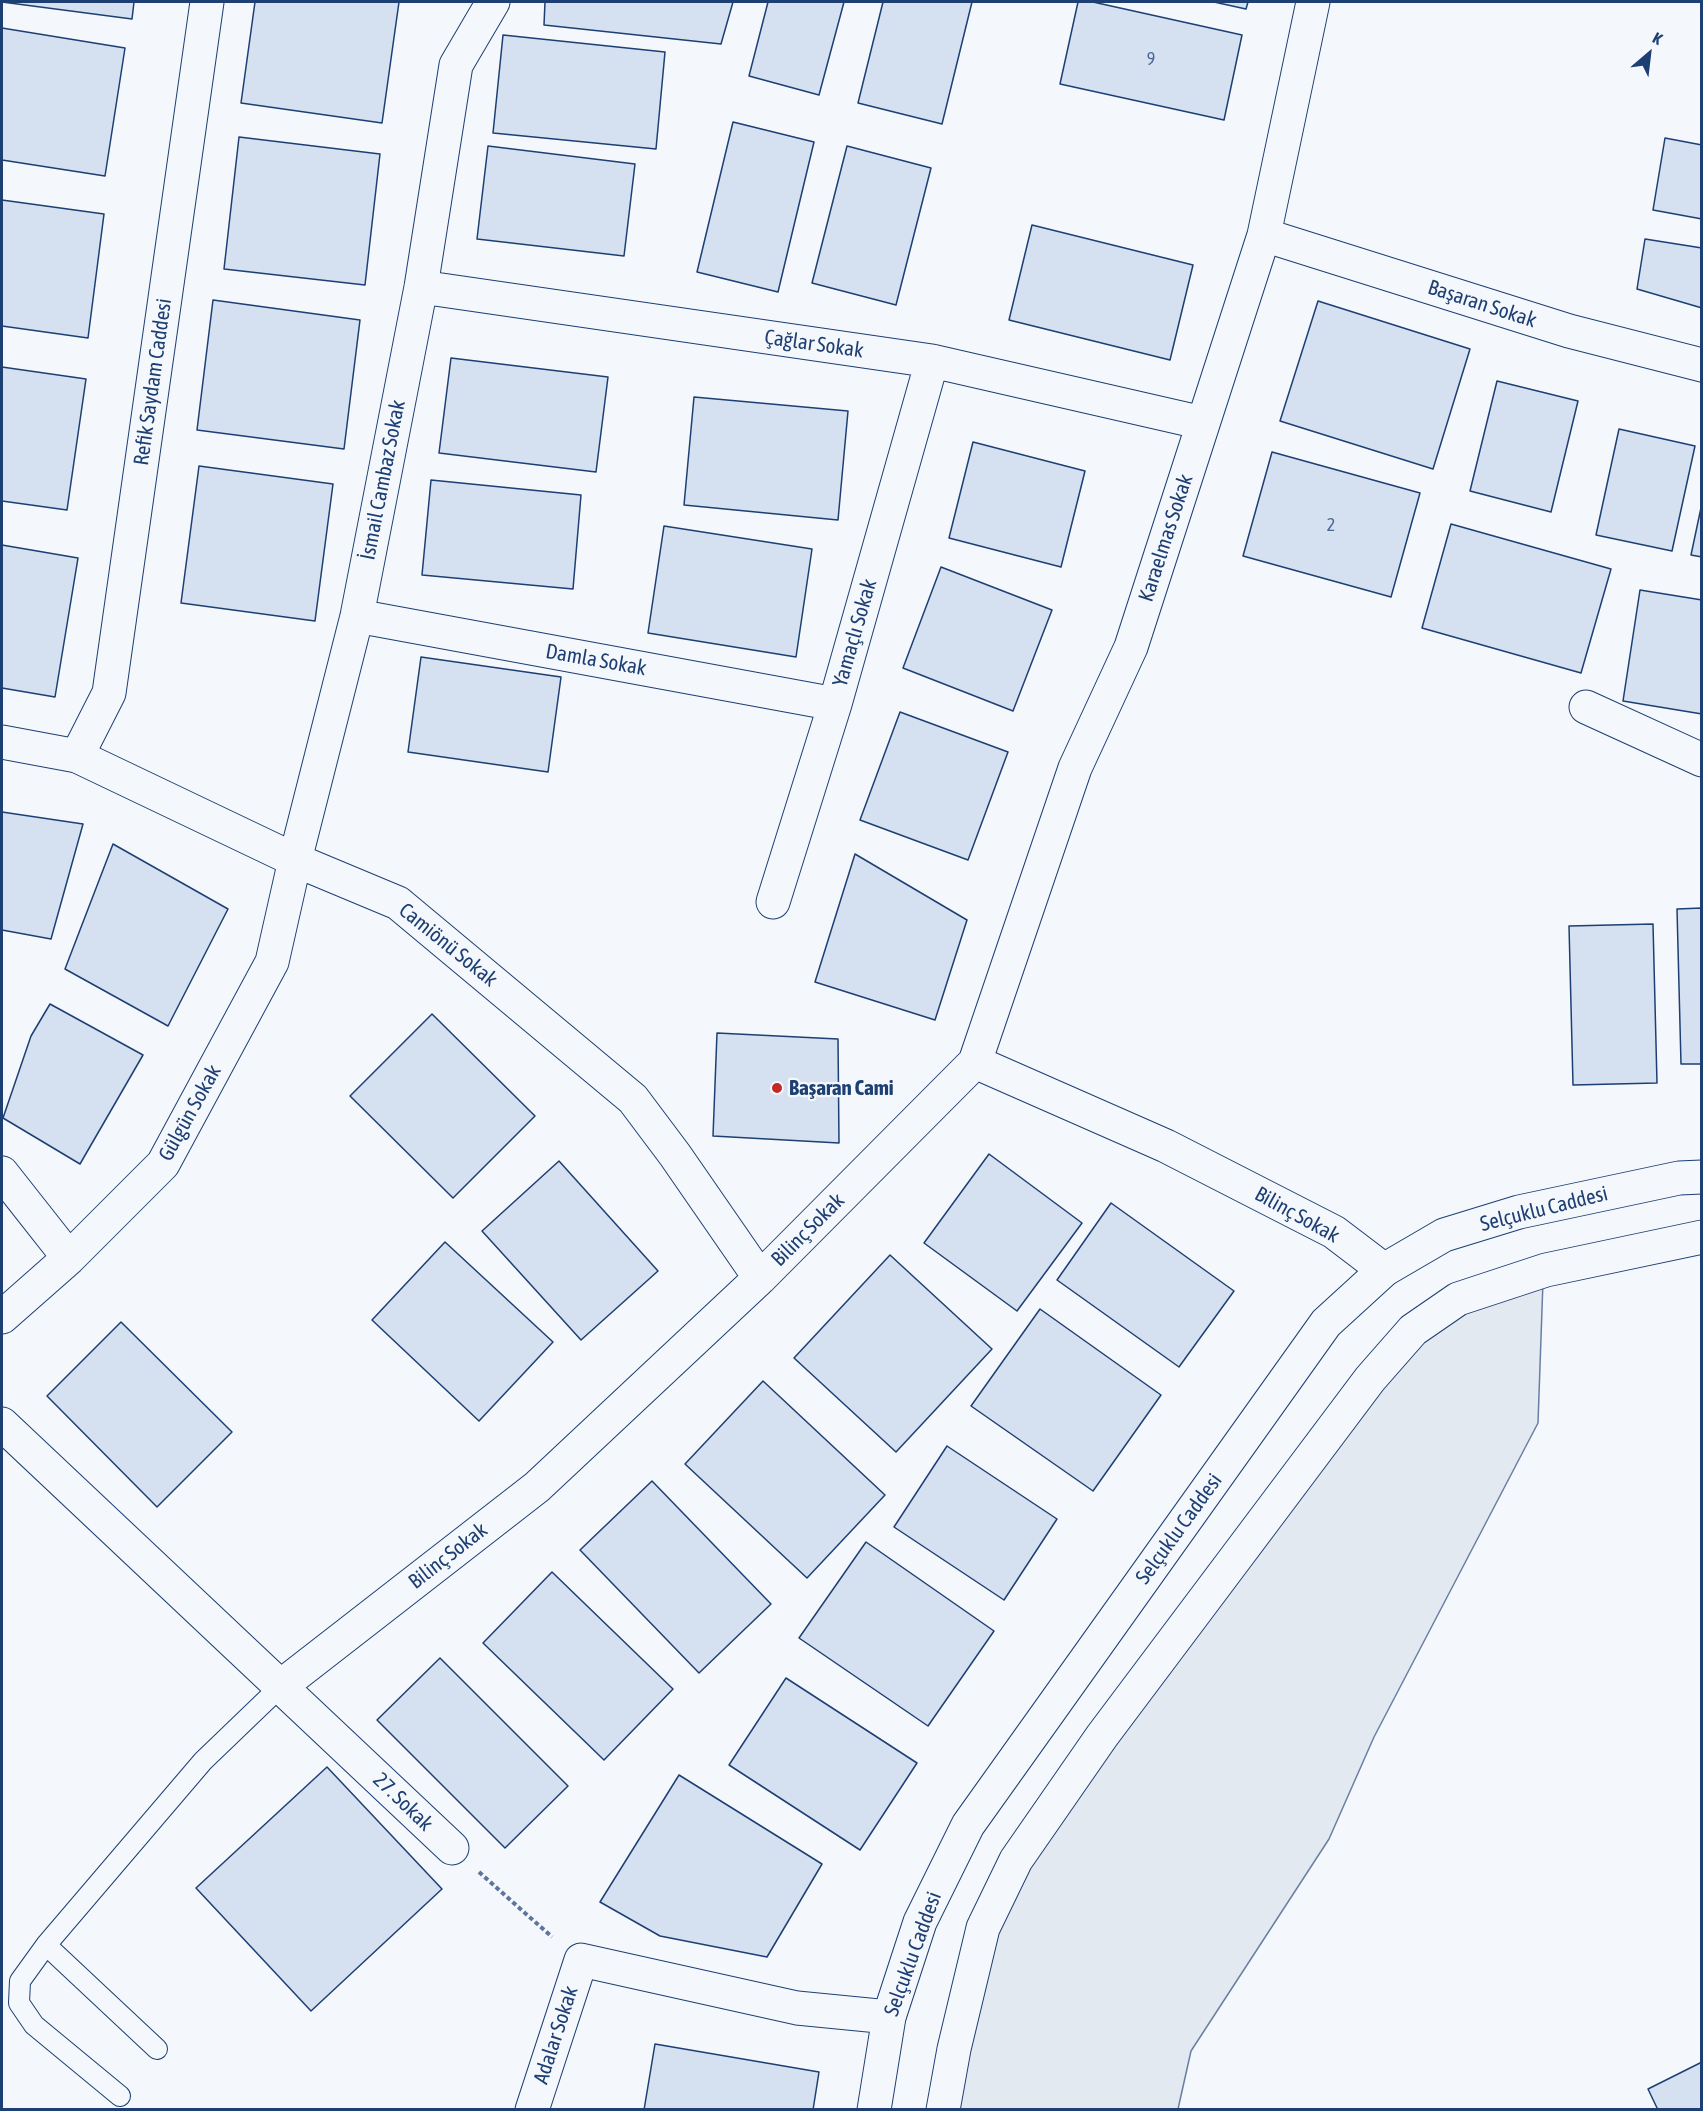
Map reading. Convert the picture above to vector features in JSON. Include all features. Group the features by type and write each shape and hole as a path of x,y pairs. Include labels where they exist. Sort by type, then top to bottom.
{"street":[{"name":"Refik Saydam Caddesi","path":"77,756 109,693 207,2"},
{"name":"İsmail Cambaz Sokak","path":"272,962 295,860 357,616 421,287 456,66 493,2"},
{"name":"Karaelmas Sokak","path":"975,1062 1075,768 1131,647 1264,235 1313,2"},
{"name":"Başaran Sokak","path":"1264,235 1569,332 1701,364"},
{"name":"Çağlar Sokak","path":"421,287 932,361 1203,423"},
{"name":"Yamaçlı Sokak","path":"773,902 835,704 932,361"},
{"name":"Damla Sokak","path":"357,616 835,704"},
{"path":"1586,707 1701,760"},
{"name":"Camiönü Sokak","path":"2,742 77,756 295,860 398,903 633,1099 675,1155 760,1278"},
{"name":"Gülgün Sokak","path":"2,1317 69,1258 163,1164 272,962"},
{"name":"Bilinç Sokak","path":"281,1686 537,1487 760,1278 975,1062 1177,1152 1334,1232 1384,1270"},
{"path":"2,1173 69,1258"},
{"name":"Selçuklu Caddesi","path":"874,2109 888,2017 920,1922 968,1825 1326,1323 1384,1270 1444,1235 1519,1212 1679,1178 1701,1177"},
{"path":"943,2109 954,2049 983,1928 1016,1860 1102,1736 1370,1379 1413,1330 1458,1299 1546,1270 1701,1237"},
{"name":"27. Sokak","path":"2,1424 452,1848"},
{"path":"581,1960 796,2008 888,2017"},
{"name":"Adalar Sokak","path":"532,2109 581,1960"}],"lane":[{"path":"120,2096 34,2025 19,2003 20,1981 46,1945 203,1761 281,1686"},
{"path":"46,1945 157,2049"}],"path":[{"name":"27. Sokak","path":"452,1848 531,1920 581,1960"}],"shaded area":[{"path":"1543,1281 1538,1423 1374,1737 1329,1839 1191,2051 1178,2109 946,2110 993,1917 1376,1376 1456,1315"}],"building":[{"path":"2,2 134,2 132,19"},
{"path":"255,2 399,2 382,123 241,103"},
{"path":"545,2 733,2 721,44 544,25"},
{"path":"768,2 844,2 819,95 749,76"},
{"path":"883,2 972,2 942,124 858,103"},
{"path":"1078,2 1093,2 1242,35 1224,120 1060,84"},
{"path":"1214,2 1248,2 1246,9"},
{"path":"2,28 125,48 105,176 2,160"},
{"path":"503,35 665,52 656,149 493,133"},
{"path":"733,122 814,142 778,292 697,272"},
{"path":"239,137 380,154 365,285 224,269"},
{"path":"1665,138 1702,145 1702,219 1653,210"},
{"path":"488,146 635,164 624,256 477,239"},
{"path":"847,146 931,168 896,305 812,283"},
{"path":"2,200 104,214 88,338 2,326"},
{"path":"1032,225 1193,265 1170,360 1009,320"},
{"path":"1645,239 1702,248 1702,308 1637,289"},
{"path":"213,300 360,320 344,449 197,430"},
{"path":"1318,301 1470,349 1433,469 1280,421"},
{"path":"451,358 608,377 596,472 439,453"},
{"path":"2,367 86,379 67,510 2,501"},
{"path":"1497,381 1578,401 1551,512 1470,491"},
{"path":"694,397 848,411 838,520 684,505"},
{"path":"1619,429 1695,446 1672,551 1596,535"},
{"path":"973,442 1085,471 1061,567 949,538"},
{"path":"1272,452 1420,493 1391,597 1243,556"},
{"path":"199,466 333,484 315,621 181,603"},
{"path":"431,480 581,495 573,589 422,575"},
{"path":"1702,503 1702,557 1691,555"},
{"path":"1451,524 1611,569 1581,673 1422,628"},
{"path":"664,526 812,549 796,657 648,633"},
{"path":"2,545 78,558 55,697 2,688"},
{"path":"941,567 1052,610 1013,711 903,668"},
{"path":"1640,590 1702,600 1702,714 1623,701"},
{"path":"421,657 561,677 548,772 408,752"},
{"path":"900,712 1008,752 968,860 860,820"},
{"path":"2,812 83,824 51,939 2,930"},
{"path":"113,844 228,909 168,1026 65,969"},
{"path":"855,854 967,920 935,1020 815,982"},
{"path":"1702,908 1702,1064 1681,1064 1677,909"},
{"path":"1653,924 1657,1083 1573,1085 1569,926"},
{"path":"50,1004 143,1055 80,1164 3,1118 31,1036"},
{"path":"432,1014 535,1116 453,1198 350,1096"},
{"name":"Başaran Cami","path":"717,1033 838,1039 839,1143 713,1136"},
{"path":"989,1154 1082,1223 1017,1311 924,1243"},
{"path":"559,1161 658,1271 581,1340 482,1231"},
{"path":"1111,1203 1234,1291 1179,1367 1057,1280"},
{"path":"445,1242 553,1342 479,1421 372,1320"},
{"path":"890,1255 992,1349 896,1452 794,1358"},
{"path":"1040,1309 1161,1395 1093,1491 971,1406"},
{"path":"121,1322 232,1432 157,1507 47,1396"},
{"path":"763,1381 885,1495 807,1578 685,1464"},
{"path":"947,1446 1057,1519 1004,1600 894,1527"},
{"path":"652,1481 771,1604 699,1673 580,1550"},
{"path":"866,1542 994,1631 928,1726 799,1638"},
{"path":"552,1572 673,1689 604,1760 483,1643"},
{"path":"440,1658 568,1786 505,1848 377,1720"},
{"path":"786,1678 917,1763 860,1850 729,1765"},
{"path":"327,1767 442,1889 311,2011 196,1888"},
{"path":"679,1775 822,1864 767,1957 660,1936 600,1902"},
{"path":"655,2044 819,2072 813,2110 644,2110"},
{"path":"1702,2062 1702,2110 1658,2110 1648,2089"}],"place":[{"name":"Başaran Cami","path":"777,1088"}]}
